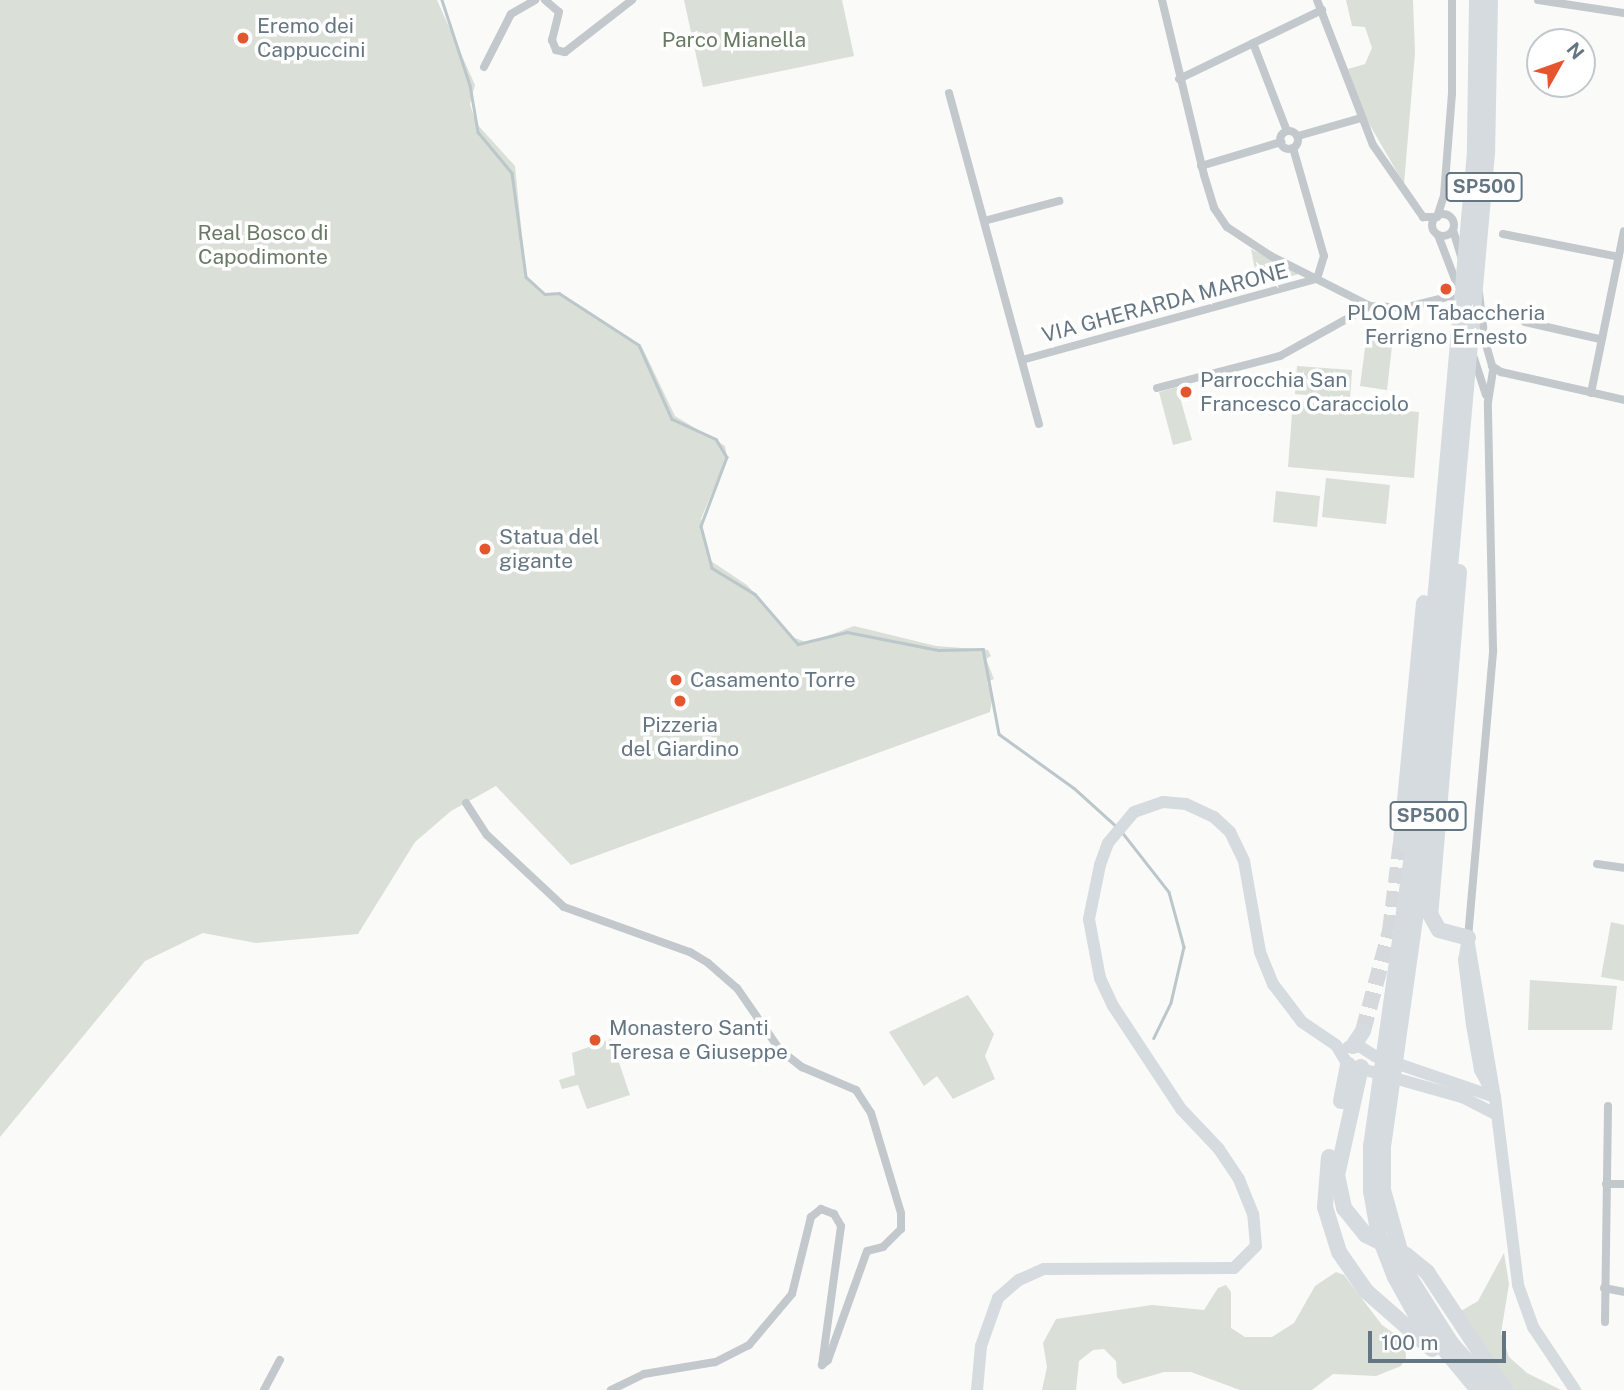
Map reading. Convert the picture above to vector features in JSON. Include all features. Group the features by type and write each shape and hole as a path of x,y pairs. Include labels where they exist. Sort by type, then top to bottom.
{"highway":[{"name":"SP500","path":"1467,372 1478,108 1477,0"},
{"name":"SP500","path":"1490,0 1490,109 1467,372 1452,471 1413,848 1400,999 1383,1147 1383,1190 1391,1233 1426,1309 1493,1390"},
{"path":"1401,842 1427,570 1452,471"},
{"path":"1452,471 1460,576 1430,914 1439,930 1468,938"},
{"name":"SP500","path":"1400,999 1371,1146 1371,1191 1379,1236 1395,1277 1416,1315 1478,1390"},
{"path":"1363,1031 1352,1059 1325,1181 1333,1239 1366,1291 1471,1390"},
{"path":"1352,1059 1337,1175 1344,1208 1366,1235 1406,1255 1427,1272 1505,1390"}],"street":[{"path":"484,67 511,14 535,0"},
{"path":"545,0 559,12 552,40 556,51 565,52 632,0"},
{"path":"1162,0 1201,166 1214,208 1227,227 1370,306 1404,308 1452,296 1460,301"},
{"path":"1317,0 1361,118 1408,200 1423,217 1450,217"},
{"path":"1452,0 1452,94 1444,195 1433,226 1460,301 1454,337 1467,345 1477,342 1483,330"},
{"path":"1538,0 1624,13"},
{"path":"1179,79 1322,10"},
{"path":"1253,43 1287,131 1298,136 1361,118"},
{"path":"949,93 1039,424"},
{"path":"1281,142 1287,131"},
{"path":"1298,136 1293,148 1324,256 1317,279"},
{"path":"1201,166 1281,142 1293,148"},
{"path":"1444,195 1456,249 1480,296 1483,330 1495,371 1488,402 1493,650 1464,960 1480,1070 1479,1078 1468,1084"},
{"path":"984,221 1059,201"},
{"path":"1438,235 1453,230"},
{"path":"1591,393 1624,231"},
{"path":"1503,234 1619,257"},
{"name":"VIA GHERARDA MARONE","path":"1021,360 1317,279"},
{"path":"1157,388 1280,356 1370,306"},
{"path":"1457,318 1475,315 1483,330"},
{"path":"1525,322 1600,339"},
{"path":"1467,345 1467,372 1488,402"},
{"path":"1467,372 1495,371 1624,400"},
{"path":"977,1390 981,1346 998,1298 1019,1280 1044,1269 1234,1268 1256,1246 1253,1214 1239,1179 1219,1149 1181,1109 1113,1006 1100,978 1090,919 1100,865 1113,836 1128,817 1154,804 1175,802 1196,807 1223,824 1244,861 1260,953 1273,984 1302,1022 1352,1059 1462,1097 1497,1115"},
{"path":"466,803 487,835 564,907 690,952 737,988 780,1050 802,1067 856,1090 871,1113 901,1213 901,1229 884,1247 867,1251 828,1360 822,1365 841,1226 834,1214 821,1209 811,1217 792,1294 749,1345 715,1363 644,1374 611,1390"},
{"path":"1597,864 1624,868"},
{"path":"1468,938 1495,1097 1523,1303 1575,1390"},
{"path":"1352,1059 1468,1084 1495,1097"},
{"path":"1480,1070 1495,1097"},
{"path":"1462,1097 1495,1097"},
{"path":"1605,1322 1608,1106"},
{"path":"1606,1184 1624,1184"},
{"path":"1604,1288 1624,1292"},
{"path":"264,1390 280,1360"}],"green space":[{"name":"Real Bosco di Capodimonte","path":"0,0 437,0 475,85 470,104 476,123 515,166 526,277 545,294 559,293 642,347 675,416 725,446 727,457 701,519 708,559 747,585 792,637 809,643 854,626 936,646 988,650 991,656 986,659 994,679 987,682 993,694 990,712 571,865 496,786 451,811 415,842 358,934 256,943 203,933 145,961 0,1137"},
{"name":"Parco Mianella","path":"684,0 842,0 854,56 703,87"},
{"path":"1346,0 1413,0 1415,53 1404,184 1364,115 1348,69 1365,64 1372,48 1365,27 1352,26"},
{"path":"1251,249 1299,274 1258,286"},
{"path":"1367,333 1393,337 1387,390 1360,386"},
{"path":"1297,366 1352,370 1350,399 1295,394"},
{"path":"1177,387 1192,440 1173,445 1159,392"},
{"path":"1293,401 1419,412 1414,478 1288,467"},
{"path":"1326,478 1390,485 1386,524 1322,517"},
{"path":"1276,491 1320,496 1317,527 1273,522"},
{"path":"1611,922 1624,925 1624,981 1601,977"},
{"path":"1530,980 1617,986 1612,1030 1528,1030"},
{"path":"968,995 994,1034 985,1056 995,1079 953,1099 937,1076 924,1086 889,1032"},
{"path":"611,1039 630,1095 587,1109 578,1085 562,1089 559,1080 575,1075 572,1053"},
{"path":"1504,1253 1509,1284 1501,1333 1509,1357 1527,1373 1561,1390 1511,1390 1461,1311 1478,1301"},
{"path":"1336,1272 1344,1275 1382,1325 1405,1341 1406,1358 1401,1366 1376,1376 1333,1374 1312,1390 1240,1390 1191,1372 1164,1372 1123,1384 1117,1377 1116,1361 1104,1349 1093,1350 1079,1361 1076,1390 1042,1390 1047,1367 1043,1343 1056,1319 1152,1305 1204,1310 1218,1288 1226,1285 1231,1292 1231,1328 1245,1337 1272,1337 1294,1323 1315,1286"}],"waterway":[{"path":"442,0 470,85 478,132 512,173 526,277 545,294 559,293 639,345 672,419 716,439 727,457 701,526 712,568 755,594 798,644 847,632 939,650 983,649 999,734 1074,788 1117,827"},
{"path":"1122,832 1169,892 1184,947 1171,1003 1154,1038"}],"tunnel":[{"path":"1363,1031 1390,931 1401,842"}],"place":[{"name":"Eremo dei Cappuccini","path":"243,38"},
{"name":"PLOOM Tabaccheria Ferrigno Ernesto","path":"1446,289"},
{"name":"Parrocchia San Francesco Caracciolo","path":"1186,392"},
{"name":"Statua del gigante","path":"485,549"},
{"name":"Casamento Torre","path":"676,680"},
{"name":"Pizzeria del Giardino","path":"680,701"},
{"name":"Monastero Santi Teresa e Giuseppe","path":"595,1040"}]}
